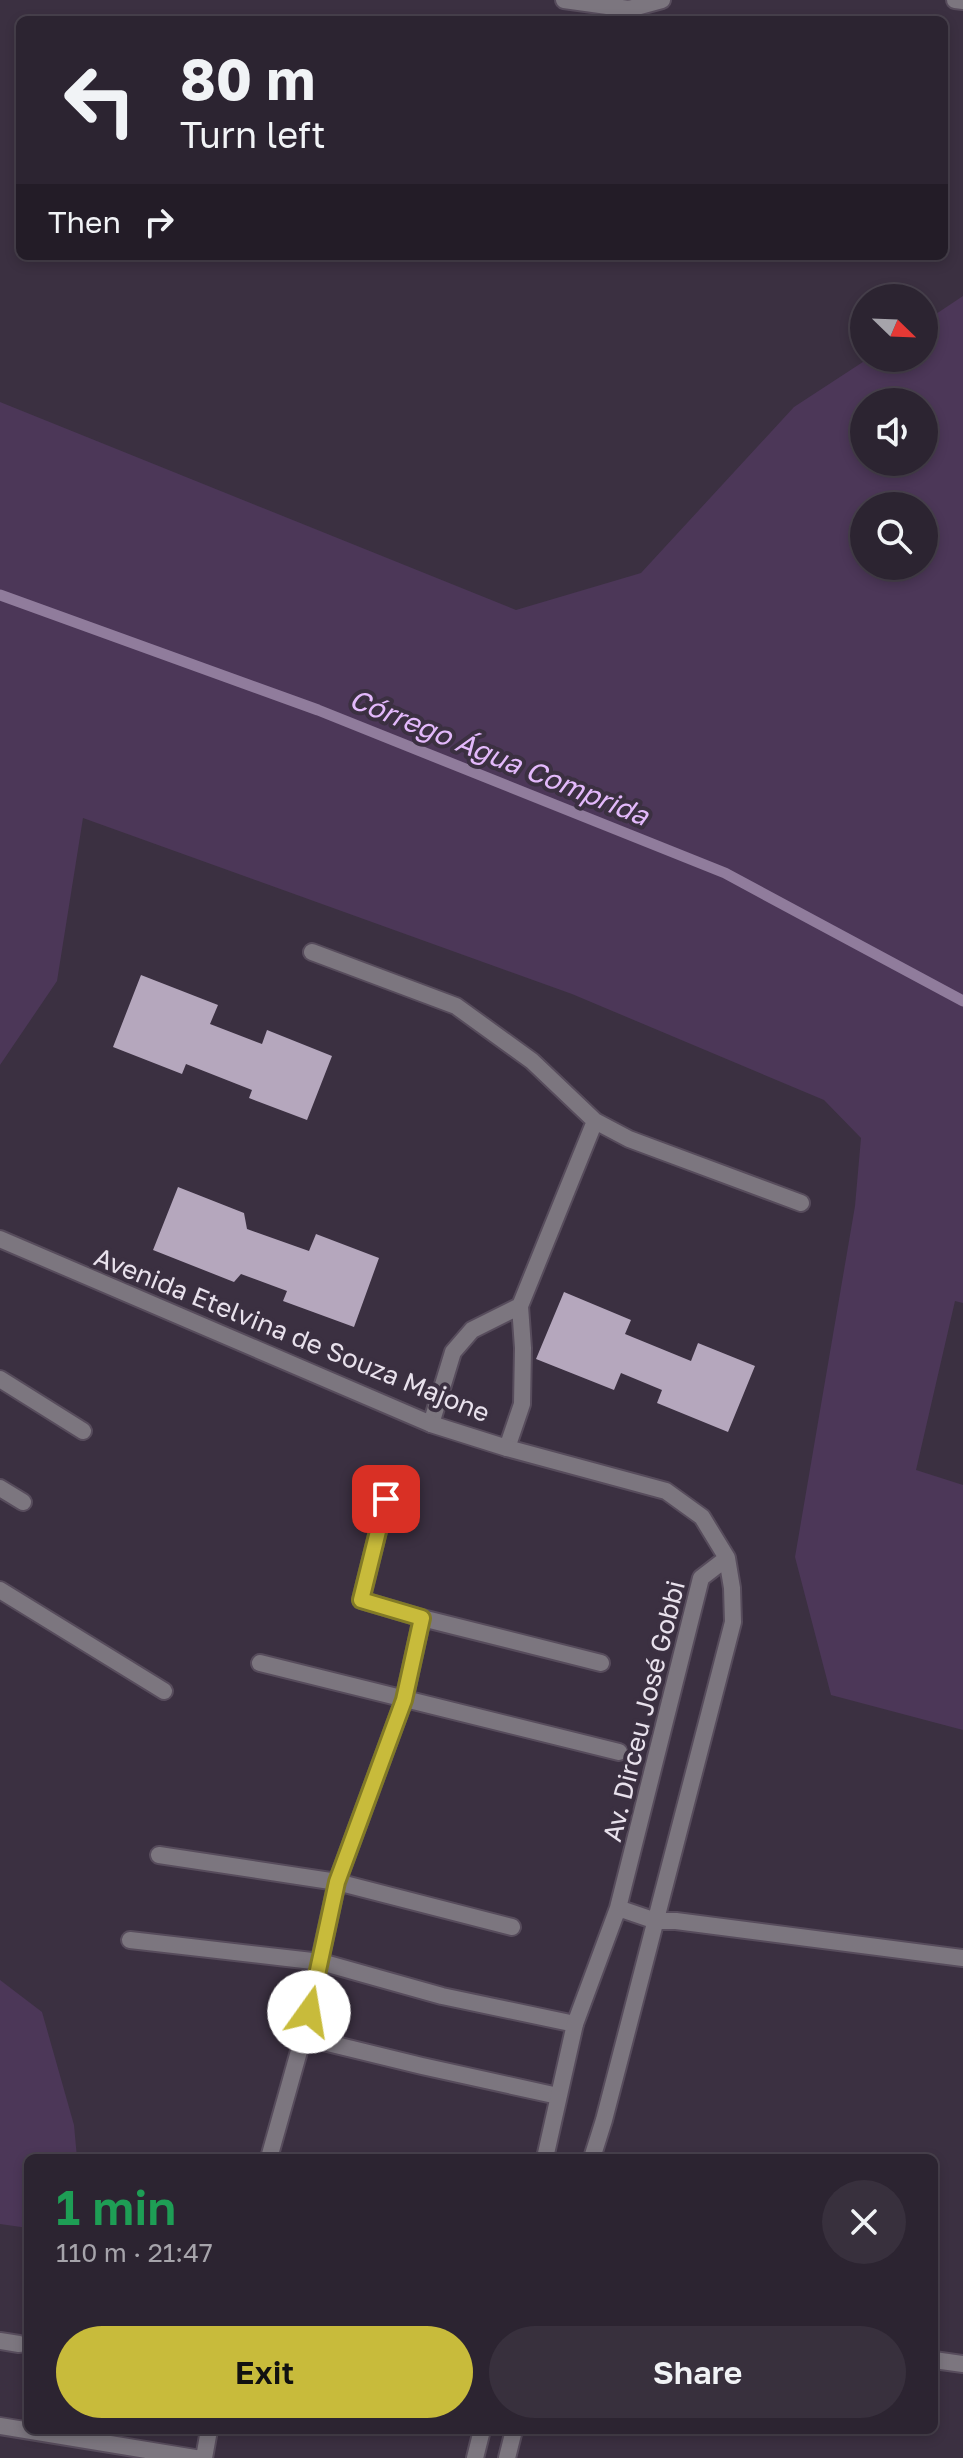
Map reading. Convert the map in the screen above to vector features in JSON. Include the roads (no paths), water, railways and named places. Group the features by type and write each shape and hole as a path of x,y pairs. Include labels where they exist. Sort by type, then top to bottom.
{"street":[{"path":"564,0 629,9 662,0"},
{"path":"955,0 963,1"},
{"path":"312,952 456,1006 532,1061 595,1121 629,1139 801,1203"},
{"path":"507,1448 522,1404 520,1306 595,1121"},
{"name":"Avenida Etelvina de Souza Majone","path":"0,1239 431,1424 666,1491 702,1517 727,1558"},
{"path":"431,1424 453,1352 472,1330 520,1306"},
{"path":"0,1379 83,1431"},
{"path":"0,1488 23,1502"},
{"path":"386,1499 361,1600 601,1663"},
{"path":"593,2154 733,1622 727,1558"},
{"name":"Av. Dirceu José Gobbi","path":"546,2154 575,2024 618,1908 701,1578 727,1558"},
{"path":"0,1590 164,1691"},
{"path":"270,2154 303,2037 337,1882 404,1700 422,1618"},
{"path":"260,1663 619,1752"},
{"path":"159,1855 337,1882 512,1927"},
{"path":"618,1908 656,1921 963,1958"},
{"path":"130,1940 321,1962 442,1996 575,2024"},
{"path":"303,2037 558,2096"},
{"path":"0,2341 19,2344"},
{"path":"938,2361 963,2364"},
{"path":"0,2426 24,2430"},
{"path":"49,2434 195,2458"},
{"path":"204,2458 208,2434"},
{"path":"475,2458 481,2434"},
{"path":"507,2458 513,2434"}],"waterway":[{"name":"Córrego Água Comprida","path":"0,595 318,710 725,873 963,1001"}]}
